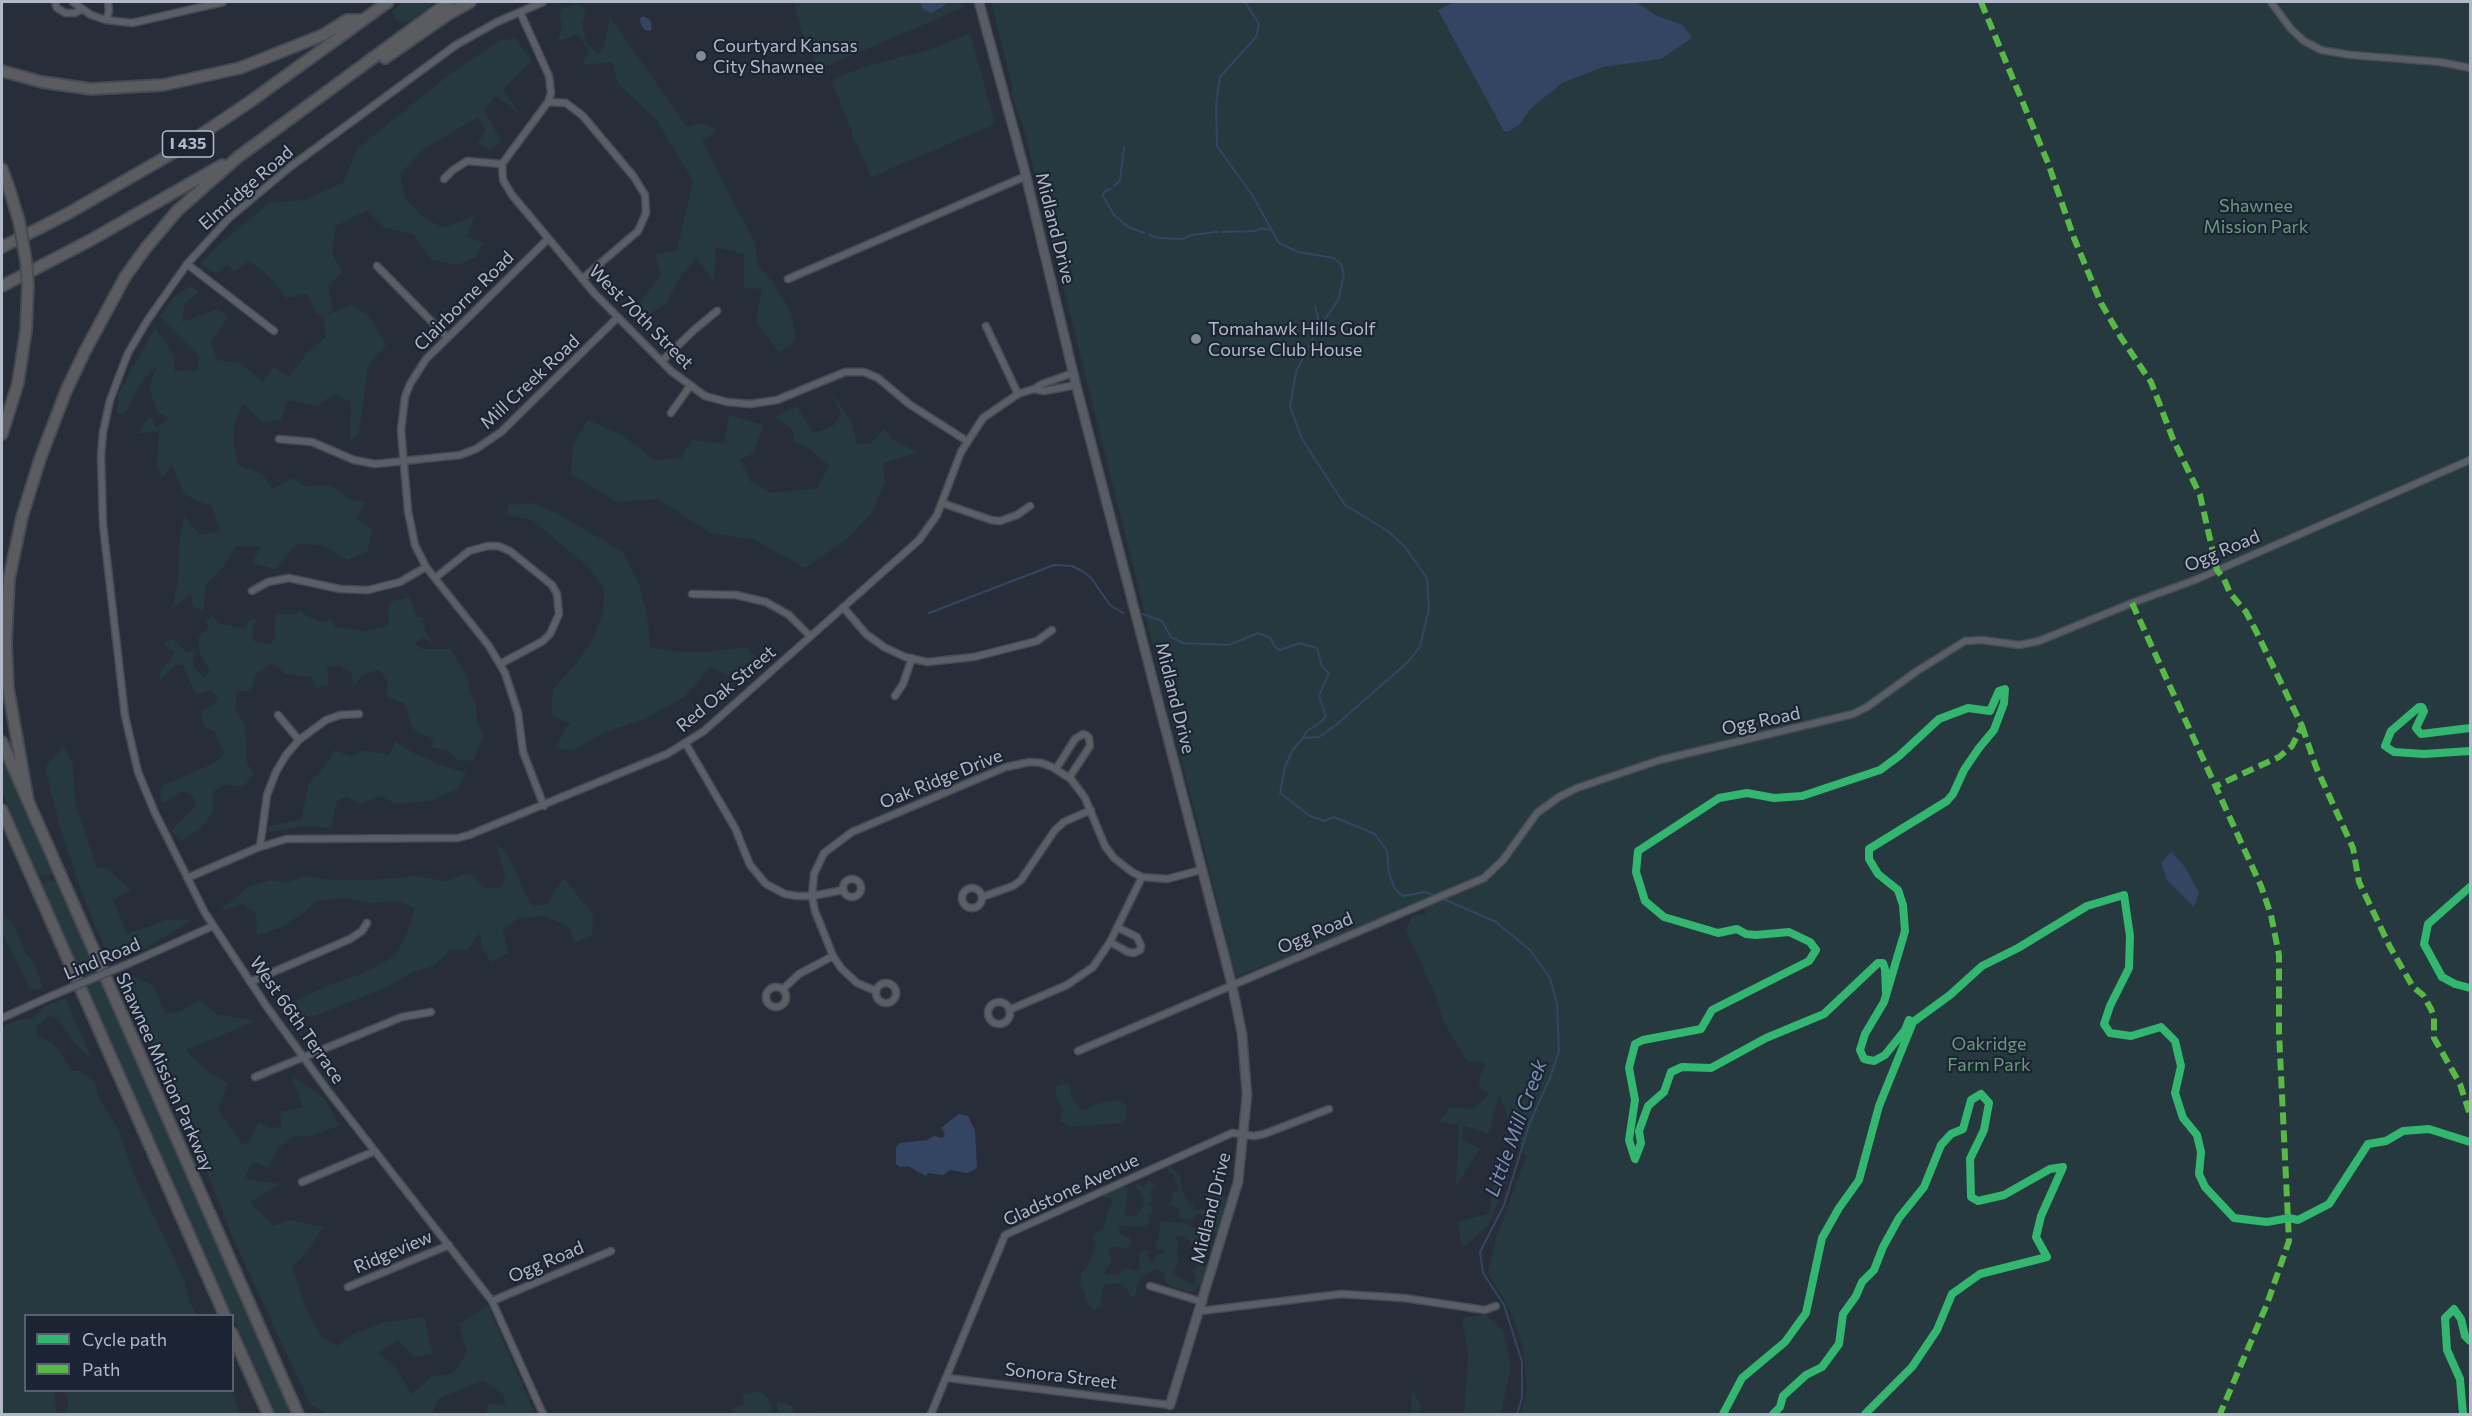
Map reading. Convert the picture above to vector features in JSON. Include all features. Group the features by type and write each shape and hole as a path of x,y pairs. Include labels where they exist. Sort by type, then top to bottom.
{"highway":[{"name":"I 435","path":"2,247 67,214 178,150 251,101 388,2"},
{"name":"I 435","path":"2,286 98,236 238,157 449,2"},
{"path":"360,69 380,62 470,2"},
{"path":"2,71 42,82 73,87 115,89 164,85 216,75 248,65 323,35 347,20 361,20"},
{"path":"28,801 8,688 6,622 14,552 37,468 71,381 125,277 177,211 238,157"},
{"path":"2,170 19,221 28,285 26,330 18,383 2,434"},
{"name":"Shawnee Mission Parkway","path":"2,742 298,1414"},
{"path":"2,810 224,1314"},
{"path":"2,823 14,837"},
{"path":"234,1338 268,1414"}],"main road":[{"name":"Midland Drive","path":"978,2 1026,176 1076,385 1232,985 1245,1057 1247,1095 1235,1196 1170,1405"}],"street":[{"path":"55,2 57,8 65,13 75,14 82,9"},
{"path":"73,2 82,9 106,20 132,23 223,2"},
{"path":"106,20 109,11 108,2"},
{"name":"Elmridge Road","path":"112,605 103,525 101,456 106,415 116,380 128,353 147,321 187,264 229,218 291,167 456,45 497,22 543,2"},
{"path":"2271,2 2291,29 2304,41 2321,50 2351,56 2440,62 2470,68"},
{"path":"444,179 467,161 502,164 549,102 551,93 549,76 520,12"},
{"path":"549,102 566,103 583,116 634,177 645,195 646,213 638,231 582,279"},
{"name":"West 70th Street","path":"502,164 506,187 582,279 662,361 705,396 717,400 750,404 777,400 845,372 864,372 878,378 909,404 967,441"},
{"path":"788,279 1026,176"},
{"name":"Clairborne Road","path":"435,578 426,567 415,544 410,526 401,430 405,397 417,371 447,337 548,239"},
{"path":"187,264 274,331"},
{"path":"377,266 447,337"},
{"path":"662,361 701,323 717,312"},
{"name":"Mill Creek Road","path":"279,439 312,442 361,462 375,464 460,454 487,443 501,432 618,317"},
{"path":"986,326 1018,394"},
{"path":"1034,389 1073,373"},
{"name":"Red Oak Street","path":"187,878 260,847 286,839 301,837 458,838 544,806 686,744 704,731 919,540 933,521 942,503 961,452 983,418 1018,394 1034,389 1044,391 1076,385"},
{"path":"671,413 690,386"},
{"name":"Ogg Road","path":"1078,1051 1474,883 1492,872 1545,805 1577,788 1670,758 1853,714 1867,707 1965,640 2019,645 2039,641 2195,580 2470,460"},
{"path":"942,503 1000,521 1017,515 1030,506"},
{"path":"500,664 543,640 550,633 559,614 557,594 552,585 510,551 498,546 488,546 469,551 435,578 500,664 512,691 523,752 544,806"},
{"path":"252,591 268,582 289,578 340,589 368,590 400,582 426,567"},
{"path":"692,594 736,595 766,602 789,615 810,636"},
{"name":"West 66th Terrace","path":"112,605 125,716 133,755 151,804 187,878 213,926 303,1058 492,1301 543,1414"},
{"path":"843,607 866,634 885,647 927,662 974,657 1037,641 1052,630"},
{"path":"895,696 903,684 912,658"},
{"path":"260,847 267,795 276,772 299,740 326,720 340,715 359,714"},
{"path":"278,715 299,740"},
{"path":"1056,769 1075,739 1083,734 1086,735 1090,746 1069,778"},
{"path":"686,744 735,828 750,865 761,880 785,894 812,896 843,890"},
{"name":"Oak Ridge Drive","path":"876,991 849,977 833,956 815,911 812,896 814,874 824,854 841,838 852,832 1006,767 1030,762 1042,763 1056,769 1079,788 1091,810 1100,835 1114,858 1132,873 1142,877"},
{"path":"982,897 1013,886 1021,880 1055,830 1064,822 1091,810"},
{"path":"1009,1010 1085,975 1100,959 1110,942 1142,877 1167,879 1201,870"},
{"path":"250,982 351,939 362,931 367,923"},
{"name":"Lind Road","path":"2,1018 213,926"},
{"path":"1110,942 1128,952 1134,953 1140,950 1142,945 1137,937 1117,927"},
{"path":"783,989 799,974 833,956"},
{"path":"255,1077 402,1017 431,1012"},
{"name":"Gladstone Avenue","path":"931,1414 948,1378 1005,1235 1232,1133 1264,1134 1329,1109"},
{"path":"302,1182 375,1151"},
{"name":"Ridgeview","path":"348,1287 449,1245"},
{"name":"Ogg Road","path":"492,1301 611,1251"},
{"path":"1150,1286 1202,1307 1341,1294 1404,1298 1485,1310 1496,1306"},
{"name":"Sonora Street","path":"948,1378 1170,1405"}],"green space":[{"path":"401,2 436,2 403,23 395,19 392,12"},
{"path":"794,2 964,2 965,7 820,69 802,32"},
{"path":"991,2 2470,2 2470,1414 1521,1414 1527,1388 1523,1348 1510,1310 1488,1273 1496,1239 1526,1157 1518,1141 1506,1181 1488,1226 1462,1248 1458,1222 1490,1213 1492,1190 1511,1149 1515,1132 1499,1094 1489,1134 1463,1125 1462,1141 1480,1148 1456,1186 1459,1125 1438,1122 1450,1108 1473,1109 1489,1094 1478,1086 1485,1063 1467,1061 1443,1021 1437,999 1406,930 1412,916 1426,914 1421,901 1236,977 1023,126 1011,93 1013,88"},
{"path":"578,4 586,11 582,23 586,43 598,54 604,47 610,17 687,127 700,123 715,128 715,132 703,140 703,143 755,243 758,265 774,284 791,312 796,339 780,353 756,321 762,289 744,288 744,254 716,247 714,281 696,258 681,276 666,303 644,318 638,304 661,275 655,255 677,250 693,181 656,119 618,84 612,62 583,65 589,50 578,35 557,41 562,27 559,13 562,8"},
{"path":"970,33 994,120 993,125 871,177 857,144 852,139 852,132 832,82 836,78 867,66 932,49"},
{"path":"515,38 532,61 503,89 519,113 496,96 484,111 502,142 490,150 477,143 486,131 478,117 424,149 400,174 405,198 422,216 443,228 475,215 467,236 483,243 476,257 458,265 432,260 413,234 385,228 367,210 336,226 332,253 342,272 328,286 333,309 326,316 351,305 369,316 386,345 368,366 359,432 350,441 351,402 334,394 316,406 288,400 281,419 264,423 243,404 235,422 233,441 238,465 262,474 273,489 293,478 305,486 329,485 351,500 366,502 356,519 372,529 367,552 348,560 322,545 297,544 275,569 252,563 261,547 236,546 224,566 206,585 203,611 194,607 190,594 172,609 178,582 179,544 184,516 200,535 220,531 212,506 185,495 172,464 163,478 157,466 159,431 137,434 150,416 156,428 169,418 157,412 149,387 157,365 141,383 126,412 117,414 118,394 155,328 174,355 175,371 198,370 199,356 160,317 174,297 190,286 199,292 185,304 182,322 218,309 228,317 211,342 217,360 240,363 263,382 274,367 289,377 307,353 326,337 324,318 315,312 308,294 286,298 269,276 249,261 234,272 227,264 217,274 201,264 221,243 269,203 305,200 344,182 357,149 450,74 499,41"},
{"path":"829,389 851,421 857,444 871,443 884,429 893,440 919,452 883,463 885,482 872,513 846,540 805,568 755,540 711,533 658,499 617,502 571,474 573,445 588,420 622,435 654,460 681,458 692,440 724,444 729,415 763,425 754,453 740,460 751,482 771,493 817,488 829,466 810,449 794,441 793,430 775,417 797,406 813,433 833,426 841,414"},
{"path":"534,503 562,516 623,552 639,584 648,621 650,647 673,651 704,652 747,647 758,662 740,682 711,667 684,697 645,719 605,732 572,751 555,747 570,723 551,715 553,689 575,665 592,641 603,613 604,588 587,566 532,520 507,515 508,505"},
{"path":"410,597 416,616 423,618 425,631 433,644 424,638 414,642 421,649 450,649 466,674 476,705 477,722 484,735 473,761 458,760 448,750 432,747 434,739 413,730 404,703 386,696 388,682 378,670 364,674 354,685 351,673 340,665 327,667 329,685 316,688 311,677 286,674 272,663 256,674 251,691 237,691 235,708 245,726 247,763 254,774 244,786 223,785 213,792 213,812 202,827 182,841 171,831 196,806 194,796 182,791 162,804 160,793 163,785 215,763 225,753 214,731 204,726 201,712 216,703 218,696 211,690 197,694 183,664 173,667 160,681 160,671 175,653 163,643 173,639 187,653 194,650 193,667 204,677 210,671 200,654 198,639 208,628 206,620 213,616 218,623 244,629 249,620 256,619 252,634 255,642 270,644 275,638 276,613 291,615 302,610 307,617 323,623 331,619 335,627 367,631 388,626 389,602"},
{"path":"396,741 410,751 440,765 466,773 458,788 431,801 396,804 380,796 360,804 347,796 337,801 331,828 303,826 270,832 268,826 301,819 309,784 329,761 334,750 350,756 365,750 389,755"},
{"path":"64,746 73,765 75,804 97,868 106,868 132,891 113,899 127,934 167,920 192,920 146,948 112,962 96,929 76,876 59,823 45,767"},
{"path":"2,759 52,874 49,876 38,874 2,792"},
{"path":"496,842 508,855 531,906 548,904 564,878 593,915 592,936 574,942 569,927 545,916 519,918 503,930 508,953 491,962 482,948 480,933 467,950 451,949 433,966 412,972 388,987 323,1013 291,1021 284,1012 293,1002 327,986 364,973 395,956 407,933 415,909 401,901 371,903 342,898 317,901 305,912 280,928 257,935 256,914 243,904 219,912 249,886 273,880 287,883 304,876 333,880 371,880 416,876 446,881 470,873 486,889 502,887 505,877"},
{"path":"48,881 56,882 291,1414 276,1414 234,1319 234,1314 232,1314 42,884"},
{"path":"2,911 15,928 25,952 34,962 43,988 29,990 2,933"},
{"path":"129,974 154,986 165,1014 182,1011 198,1000 217,1014 255,1021 186,1050 204,1069 228,1083 218,1110 242,1144 248,1143 258,1122 269,1128 281,1127 280,1112 303,1107 291,1075 325,1099 339,1126 310,1136 292,1137 277,1149 269,1168 253,1162 244,1179 281,1184 250,1202 273,1226 291,1220 323,1227 308,1251 292,1267 305,1307 321,1336 337,1346 355,1333 385,1322 424,1317 433,1354 414,1357 398,1340 378,1352 396,1368 411,1394 432,1377 454,1373 467,1352 459,1324 488,1306 535,1414 486,1414 489,1404 505,1405 504,1395 483,1380 438,1399 432,1414 326,1414 310,1404 234,1240 189,1128 124,985"},
{"path":"65,998 92,1059 75,1043 57,1018 49,1016 36,1027 37,1037 52,1042 73,1071 80,1071 94,1081 99,1098 118,1129 136,1179 184,1279 189,1302 196,1314 24,1314 24,1392 54,1392 57,1414 2,1414 2,1027 15,1021 33,1018 46,1006"},
{"path":"1069,1083 1072,1099 1082,1110 1100,1103 1120,1100 1127,1106 1123,1123 1071,1127 1060,1121 1063,1110 1055,1093 1057,1085"},
{"path":"1167,1164 1180,1175 1182,1191 1190,1204 1194,1206 1192,1211 1205,1209 1215,1212 1219,1209 1217,1206 1210,1206 1209,1199 1204,1195 1209,1191 1217,1192 1219,1197 1223,1195 1227,1198 1226,1215 1220,1231 1211,1236 1211,1241 1206,1246 1191,1244 1186,1237 1175,1236 1178,1241 1179,1261 1172,1273 1193,1285 1196,1277 1192,1271 1197,1267 1197,1257 1206,1259 1207,1271 1202,1284 1189,1292 1170,1286 1164,1280 1165,1274 1156,1268 1140,1278 1136,1288 1137,1294 1131,1298 1127,1289 1119,1283 1104,1285 1101,1306 1094,1310 1086,1301 1085,1292 1080,1286 1081,1273 1088,1266 1096,1245 1093,1237 1096,1232 1103,1230 1112,1199 1103,1197 1103,1192 1122,1185 1128,1188 1125,1213 1127,1216 1136,1216 1144,1205 1143,1197 1135,1184 1143,1188 1149,1180 1157,1186 1150,1190 1153,1201 1149,1204 1152,1208 1152,1213 1148,1215 1150,1222 1144,1227 1120,1226 1119,1233 1130,1238 1131,1244 1126,1249 1113,1246 1108,1250 1112,1262 1105,1270 1105,1275 1120,1274 1125,1268 1136,1271 1140,1269 1139,1252 1148,1250 1149,1260 1152,1263 1156,1256 1164,1252 1163,1249 1157,1249 1155,1245 1159,1237 1160,1221 1184,1223 1200,1230 1210,1227 1212,1222 1200,1213 1196,1214 1193,1219 1184,1219 1179,1216 1180,1210 1169,1203 1173,1199 1172,1192 1178,1191 1174,1174 1166,1168"},
{"path":"1486,1315 1503,1331 1511,1367 1501,1414 1464,1414 1468,1354 1462,1318"},
{"path":"1412,1388 1420,1405 1420,1414 1411,1414"},
{"path":"760,1391 768,1398 773,1413 778,1413 777,1401 792,1406 794,1413 810,1412 811,1414 734,1414 730,1409 744,1404 743,1393"},
{"path":"65,1392 232,1392 240,1414 63,1414 69,1405"}],"water":[{"path":"920,2 947,2 931,13 923,9"},
{"path":"1454,2 1636,2 1657,16 1683,25 1692,38 1661,59 1603,67 1562,83 1530,109 1520,124 1508,132 1504,131 1438,10"},
{"path":"643,16 650,20 652,28 650,31 645,30 641,25 640,18"},
{"path":"2171,852 2185,867 2199,893 2194,907 2167,880 2161,863"},
{"path":"959,1114 968,1116 975,1131 977,1168 967,1173 950,1170 943,1175 928,1173 926,1176 908,1166 900,1167 896,1164 896,1147 900,1143 927,1140 934,1136 943,1138 945,1133 941,1128"}],"waterway":[{"name":"Little Mill Creek","path":"1241,2 1246,3 1259,24 1256,37 1220,77 1216,105 1217,146 1252,195 1279,243 1298,252 1333,258 1341,264 1344,275 1338,300 1315,334 1296,372 1290,407 1302,439 1345,505 1388,531 1405,547 1427,578 1429,609 1420,646 1409,661 1336,725 1319,737 1303,738 1292,751 1285,767 1280,793 1310,816 1324,821 1334,817 1375,834 1387,851 1389,873 1395,889 1403,896 1425,892 1436,896"},
{"path":"1114,186 1120,181 1124,147"},
{"path":"1110,189 1104,192 1103,196 1114,215 1128,227 1144,233"},
{"path":"1221,232 1256,231 1261,228 1270,230"},
{"path":"1149,235 1182,239 1192,235 1217,232"},
{"path":"1315,306 1320,327"},
{"path":"929,613 1054,565 1072,566 1082,571 1091,578 1110,605 1123,613"},
{"path":"1143,614 1162,621 1171,637 1183,643 1229,645 1258,633 1270,638 1280,650 1299,643 1317,648 1322,667 1329,673 1319,696 1326,716 1306,732 1303,738"},
{"name":"Little Mill Creek","path":"1441,898 1496,922 1530,950 1550,978 1557,1004 1559,1051 1550,1078 1530,1122 1504,1205 1480,1252 1483,1273 1504,1305 1522,1362 1522,1398 1517,1414"}],"marked path":[{"path":"1981,2 2048,163 2074,238 2101,303 2151,382 2173,439 2200,495 2217,570 2230,593 2246,612 2302,726 2292,746 2279,757 2216,786"},
{"path":"2132,603 2261,886 2271,915 2279,955 2279,1032 2289,1241 2267,1304 2220,1414"},
{"path":"2302,726 2316,767 2353,848 2359,882 2390,947 2413,987 2423,995 2431,1009 2434,1017 2434,1038 2460,1084 2470,1115"}],"cycle path":[{"path":"1886,992 1885,969 1883,963 1878,963 1824,1014 1766,1038 1711,1068 1682,1067 1671,1072 1664,1092 1648,1106 1639,1131 1641,1143 1635,1159 1629,1140 1635,1100 1629,1068 1635,1044 1643,1040 1701,1029 1712,1010 1809,961 1816,950 1810,942 1789,932 1756,935 1746,934 1737,929 1718,933 1664,917 1645,901 1636,872 1638,851 1719,798 1747,793 1774,798 1802,796 1880,770 1899,756 1939,719 1968,708 1990,711 1999,691 2005,689 2004,703 1994,730 1964,770 1953,794 1947,801 1869,849 1869,859 1878,874 1898,890 1903,905 1905,931 1884,1002 1865,1034 1860,1050 1864,1059 1874,1061 1885,1055 1905,1030 1909,1020 1913,1022"},
{"path":"2470,728 2421,734 2416,728 2424,711 2422,707 2419,707 2391,731 2385,746 2394,752 2424,754 2470,751"},
{"path":"2470,887 2428,924 2424,944 2442,977 2470,988"},
{"path":"1723,1414 1742,1378 1785,1342 1806,1313 1822,1238 1839,1208 1859,1180 1879,1106 1913,1022 1950,995 1982,966 2018,948 2087,906 2124,895 2130,936 2129,968 2110,1006 2104,1024 2110,1033 2131,1036 2161,1027 2175,1041 2181,1066 2175,1093 2183,1118 2197,1135 2201,1152 2199,1174 2205,1187 2234,1218 2267,1222 2289,1218 2298,1220 2329,1204 2368,1144 2386,1141 2403,1131 2429,1129 2470,1142"},
{"path":"1773,1414 1780,1407 1783,1396 1806,1375 1822,1367 1839,1344 1843,1314 1856,1296 1862,1282 1874,1270 1883,1247 1899,1218 1924,1187 1941,1145 1951,1134 1963,1129 1971,1100 1981,1094 1989,1103 1984,1130 1970,1159 1971,1197 1978,1201 2004,1195 2050,1169 2063,1167 2041,1216 2036,1237 2047,1257 1980,1274 1952,1294 1937,1330 1912,1367 1865,1414"},
{"path":"2463,1414 2460,1379 2447,1350 2445,1318 2454,1309 2461,1319 2465,1336 2470,1341"}],"place":[{"name":"Courtyard Kansas City Shawnee","path":"701,56"},
{"name":"Tomahawk Hills Golf Course Club House","path":"1196,339"}],"park label":[{"name":"Shawnee Mission Park","path":"2256,216"},
{"name":"Oakridge Farm Park","path":"1989,1054"}]}
